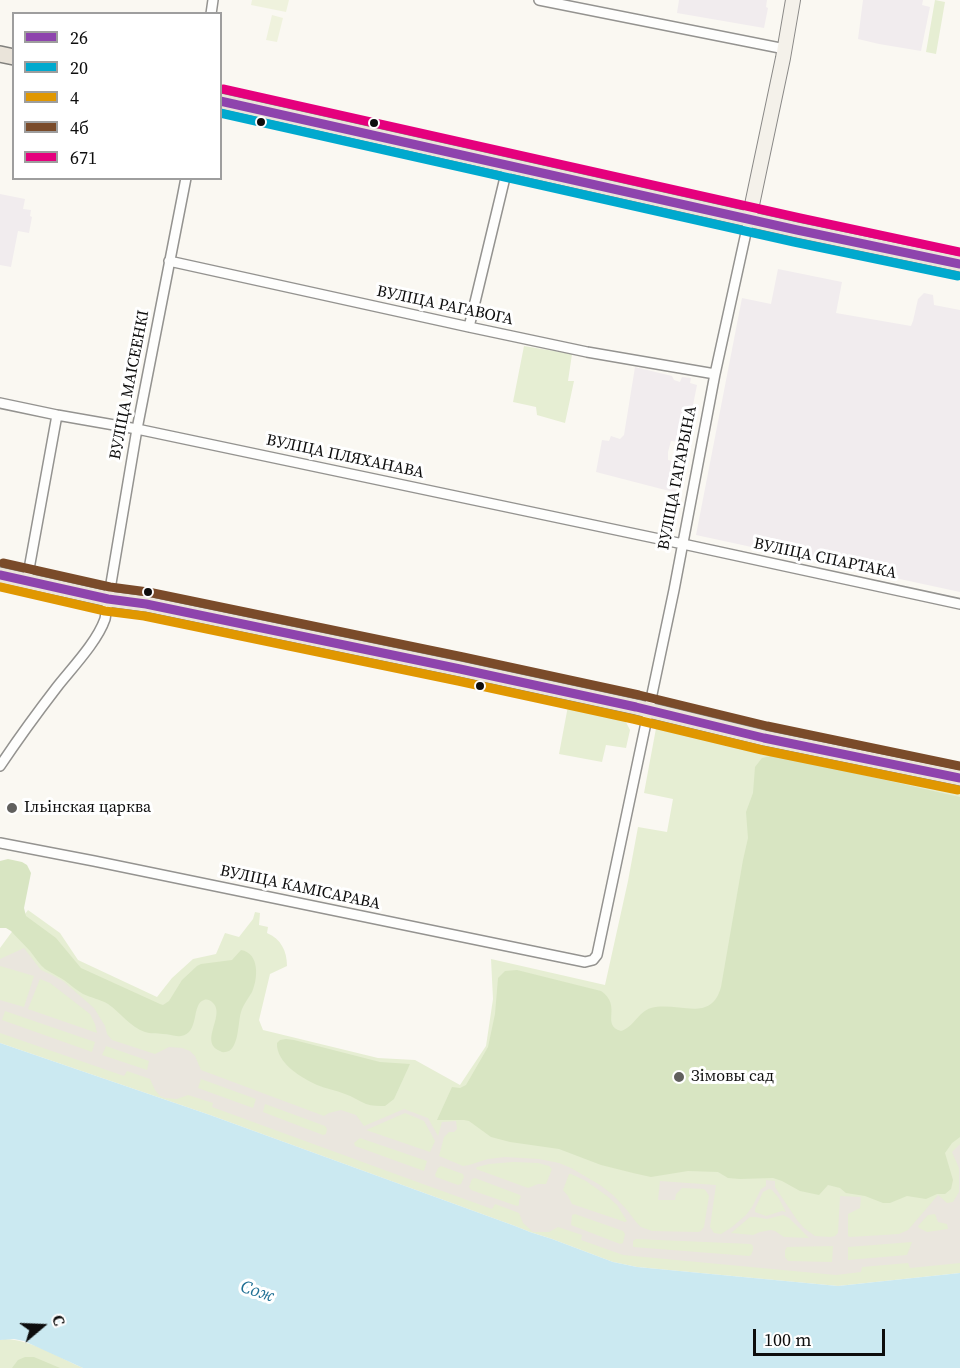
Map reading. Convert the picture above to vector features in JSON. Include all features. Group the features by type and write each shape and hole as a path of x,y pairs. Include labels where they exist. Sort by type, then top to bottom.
{"main road":[{"path":"222,101 960,264"},
{"path":"0,575 108,599 146,604 460,669 764,738 960,778"}],"street":[{"path":"539,0 572,4 785,49"},
{"name":"ВУЛІЦА ГАГАРЫНА","path":"593,960 597,955 683,544 715,374 785,49 793,0"},
{"path":"469,327 508,165"},
{"name":"ВУЛІЦА МАІСЕЕНКІ","path":"0,766 98,632 105,619 136,429 186,180"},
{"name":"ВУЛІЦА РАГАВОГА","path":"169,261 587,352 715,374"},
{"name":"ВУЛІЦА ПЛЯХАНАВА","path":"0,403 136,429 683,544"},
{"path":"27,580 57,415"},
{"name":"ВУЛІЦА СПАРТАКА","path":"683,544 960,604"},
{"name":"ВУЛІЦА КАМІСАРАВА","path":"0,843 585,962 593,960"}],"shaded area":[{"path":"679,0 767,0 766,7 768,8 764,28 677,13"},
{"path":"863,0 923,0 922,5 930,7 921,51 858,39"},
{"path":"0,194 25,199 23,209 31,210 29,233 18,231 11,267 0,265"},
{"path":"778,269 842,282 836,313 911,326 918,299 924,293 933,295 934,305 960,310 960,592 696,535 742,298 771,304"},
{"path":"635,367 672,376 674,380 680,382 682,377 691,378 690,383 697,385 686,440 671,441 668,452 668,460 684,464 677,493 596,472 602,440 609,441 611,436 620,439 624,435"},
{"path":"24,948 41,970 63,981 94,1008 112,1040 155,1054 169,1047 182,1048 195,1056 201,1070 324,1116 341,1110 356,1115 364,1126 404,1109 428,1118 438,1136 442,1122 456,1121 457,1129 444,1137 439,1156 463,1166 505,1157 559,1163 600,1185 613,1195 641,1227 652,1231 701,1231 704,1227 709,1196 704,1189 682,1188 676,1194 675,1200 658,1200 660,1181 716,1185 710,1227 714,1233 721,1234 746,1215 761,1189 766,1186 766,1180 775,1181 775,1187 797,1220 815,1236 830,1237 838,1233 840,1196 861,1197 860,1208 848,1214 848,1236 899,1234 908,1230 938,1195 947,1203 953,1202 959,1192 959,1168 952,1152 960,1144 960,1263 910,1268 908,1263 862,1267 861,1272 836,1275 623,1255 581,1240 582,1235 558,1227 549,1232 533,1232 523,1223 519,1213 495,1204 492,1209 212,1107 213,1103 188,1095 177,1099 165,1098 155,1090 150,1079 127,1071 124,1076 0,1033 0,1000 24,1007 34,976 0,966 0,959","holes":["40,979 50,983 90,1014 97,1033 28,1009","5,1011 95,1042 92,1052 2,1020","106,1046 149,1061 147,1070 102,1055","201,1079 256,1099 253,1108 198,1088","265,1104 325,1126 326,1134 323,1135 263,1112","405,1113 424,1121 435,1141 430,1152 366,1130","360,1138 427,1161 424,1171 355,1146 354,1143","513,1162 538,1163 552,1169 546,1184 528,1188 476,1169 489,1164","441,1166 463,1174 461,1184 436,1177 438,1168","569,1174 586,1181 607,1196 617,1205 627,1221 572,1204 563,1190","475,1178 520,1195 517,1206 471,1190 469,1187 472,1179","769,1189 778,1197 786,1212 766,1216 755,1212 763,1192","575,1214 623,1231 625,1234 623,1243 620,1244 571,1225 572,1215","935,1214 938,1222 947,1224 948,1229 927,1232 918,1226 928,1215","783,1215 809,1238 784,1237 771,1230 753,1235 731,1233 750,1217 767,1219","636,1239 751,1244 753,1250 749,1256 633,1247 633,1241","912,1242 907,1255 848,1260 848,1247","833,1246 832,1262 788,1261 785,1257 787,1247"]}],"green space":[{"path":"252,0 289,0 286,12 251,5"},
{"path":"935,0 945,2 936,54 926,52"},
{"path":"272,15 283,18 277,42 266,40"},
{"path":"524,346 572,354 568,381 574,381 565,423 537,415 536,407 513,402"},
{"path":"568,706 623,716 630,730 626,748 606,745 602,762 559,754"},
{"path":"657,723 960,793 960,1273 838,1286 637,1267 613,1262 210,1115 0,1043 0,948 28,910 60,933 78,960 157,997 172,978 193,959 216,954 225,933 239,937 253,919 255,912 260,913 259,925 268,927 267,933 282,946 287,961 287,966 270,974 259,1020 263,1030 378,1058 415,1060 460,1085 486,1046 493,999 491,959 605,985 638,827 667,832 673,799 644,793"},
{"path":"775,755 960,797 960,1137 945,1153 953,1180 951,1189 945,1194 937,1194 926,1199 907,1196 890,1203 883,1203 865,1196 846,1193 840,1188 828,1185 819,1195 800,1191 773,1178 740,1179 728,1178 718,1172 688,1171 651,1177 601,1165 559,1149 491,1137 469,1121 437,1120 452,1087 460,1088 466,1085 488,1047 495,1014 498,978 505,971 517,970 601,991 610,1003 612,1024 621,1031 651,1008 692,1009 710,1005 721,987 748,838 746,812 753,793 755,767 762,758"},
{"path":"8,859 27,865 31,873 24,908 26,916 56,938 81,968 160,1004 163,1005 169,1001 182,980 197,966 232,960 241,950 252,956 256,967 255,980 252,992 242,1009 235,1044 232,1048 223,1052 214,1047 212,1035 216,1007 209,1000 200,1003 191,1030 187,1034 179,1036 147,1033 135,1027 108,1004 83,994 45,969 11,931 0,928 0,861"},
{"path":"286,1039 380,1062 410,1064 394,1099 385,1106 366,1104 348,1095 317,1085 291,1069 278,1050 277,1043"},
{"path":"0,1340 25,1342 83,1368 0,1368"},
{"path":"34,1357 60,1368 12,1368 18,1360"}],"water":[{"name":"Сож","path":"0,1043 210,1115 613,1262 637,1267 838,1286 960,1273 960,1368 83,1368 24,1341 0,1340"}],"transit line":[{"name":"671","path":"223,89 960,252"},
{"name":"26","path":"222,101 797,230 960,264"},
{"name":"20","path":"222,113 794,242 958,276"},
{"name":"4б","path":"3,563 110,587 148,592 463,657 639,695 767,726 960,766"},
{"name":"26","path":"0,575 108,599 146,604 460,669 636,707 764,738 960,778"},
{"name":"4","path":"0,587 105,611 144,616 458,681 762,750 958,790"}],"place":[{"name":"Ільінская царква","path":"12,808"},
{"name":"Зімовы сад","path":"679,1077"}]}
